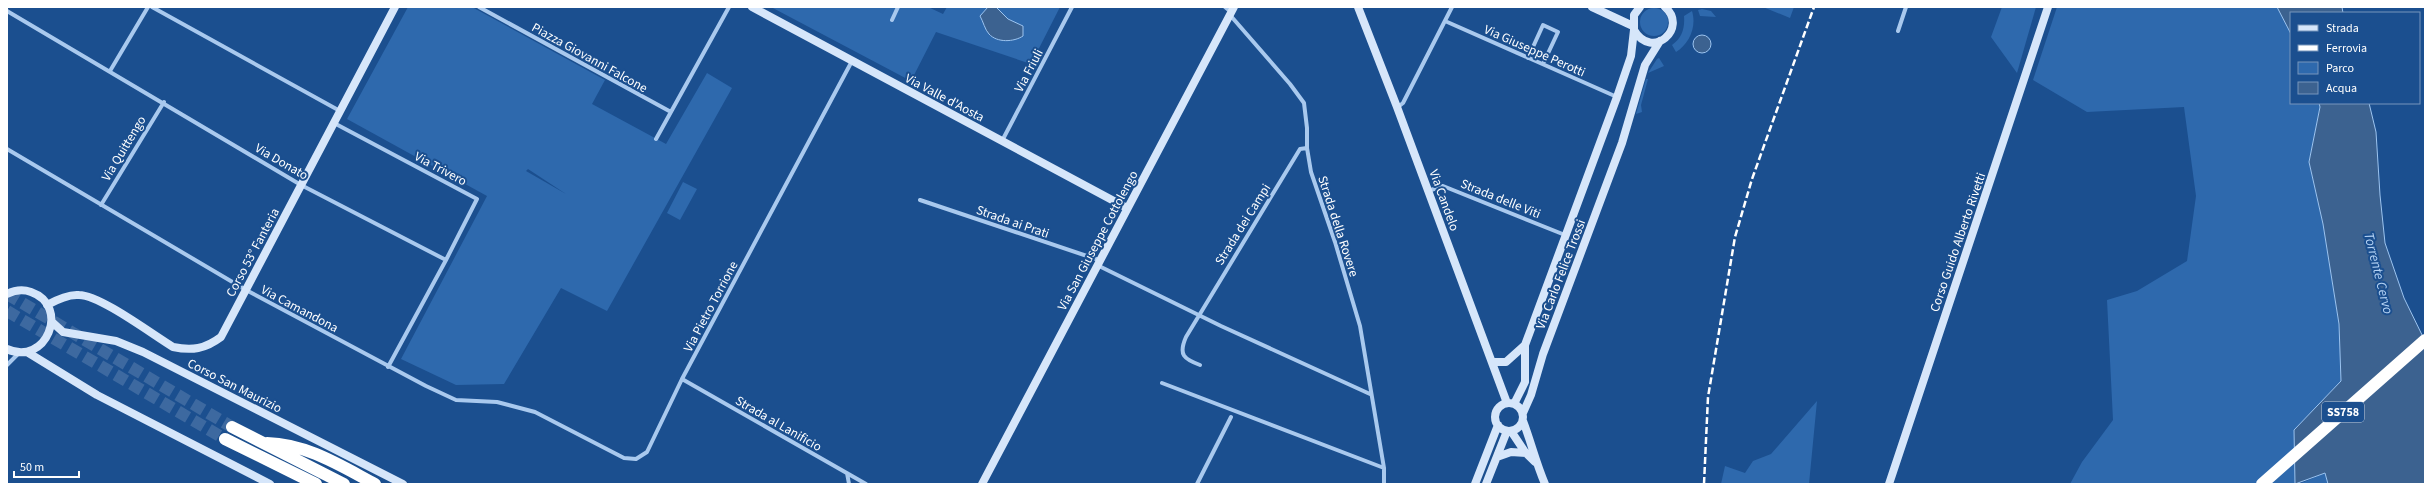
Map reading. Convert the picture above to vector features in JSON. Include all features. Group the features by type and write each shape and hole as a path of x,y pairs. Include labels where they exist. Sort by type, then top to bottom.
{"highway":[{"name":"SS758","path":"2262,484 2425,340"},
{"path":"232,426 344,484"},
{"path":"226,439 316,484"},
{"path":"264,443 285,444 323,457 375,484"},
{"path":"287,469 307,484"}],"street":[{"path":"110,71 148,7"},
{"path":"152,7 340,111"},
{"name":"Corso 53° Fanteria","path":"47,305 80,294 96,299 173,347 198,349 209,346 220,337 395,7"},
{"name":"Piazza Giovanni Falcone","path":"479,7 671,112"},
{"path":"656,139 729,7"},
{"name":"Via Valle d'Aosta","path":"752,7 1127,208"},
{"path":"892,20 898,7"},
{"name":"Via Friuli","path":"1002,141 1072,7"},
{"name":"Via Candelo","path":"1358,7 1492,362 1510,404 1523,417 1534,452 1535,462 1545,484"},
{"path":"1397,108 1403,103 1452,7"},
{"path":"1592,7 1633,28 1645,41 1660,41"},
{"name":"Via Carlo Felice Trossi","path":"1510,404 1525,382 1525,345 1617,97 1630,56 1634,15 1640,7"},
{"path":"1665,7 1672,21"},
{"path":"1672,7 1672,21"},
{"path":"1898,31 1906,7"},
{"name":"Corso Guido Alberto Rivetti","path":"1889,484 2048,7"},
{"name":"Strada della Rovere","path":"1230,10 1304,103 1307,128 1307,148 1311,172 1335,242 1360,326 1370,394 1384,468 1384,484"},
{"name":"Via San Giuseppe Cottolengo","path":"982,484 1230,10"},
{"name":"Via Donato","path":"7,12 164,102 301,185 446,260"},
{"name":"Via Giuseppe Perotti","path":"1445,21 1617,97"},
{"name":"Via Carlo Felice Trossi","path":"1523,417 1543,354 1622,143 1645,65 1660,41 1670,33 1672,21"},
{"path":"1528,58 1543,25 1558,32 1543,64"},
{"name":"Via Pietro Torrione","path":"535,412 624,458 636,459 646,452 682,379 852,61"},
{"name":"Via Quittengo","path":"100,205 164,102"},
{"name":"Via Trivero","path":"334,123 477,199 446,260"},
{"name":"Strada dei Campi","path":"1200,366 1189,361 1183,355 1181,347 1198,315 1300,149 1307,148"},
{"name":"Via Camandona","path":"7,149 246,290 388,367 456,400 497,402 535,412"},
{"name":"Strada delle Viti","path":"1428,191 1442,186 1565,235"},
{"name":"Strada ai Prati","path":"920,200 1098,263"},
{"path":"388,367 446,260"},
{"path":"1098,263 1198,315 1370,394"},
{"path":"7,365 23,352 35,349 44,341 51,330 52,322 47,305 35,294 23,291 8,292"},
{"name":"Corso San Maurizio","path":"52,322 63,332 116,341 143,352 403,484"},
{"name":"Via Carlo Felice Trossi","path":"1492,362 1506,362 1525,345"},
{"path":"7,349 23,352 97,395 270,484"},
{"name":"Strada al Lanificio","path":"682,379 866,484"},
{"path":"1162,383 1384,468"},
{"path":"1475,484 1498,425 1496,414 1500,407 1510,404"},
{"path":"1197,484 1232,417"},
{"path":"1486,484 1509,431 1518,427 1523,417"},
{"name":"Via Candelo","path":"1498,425 1509,431 1535,462"},
{"path":"1497,457 1511,452 1526,453"},
{"path":"847,473 849,484"}],"green space":[{"path":"408,7 472,7 605,80 592,104 666,144 707,73 732,88 607,311 561,288 504,384 456,385 401,359 487,196 347,119","holes":["528,169 566,194 526,171"]},
{"path":"771,7 928,7 943,14 947,7 1060,7 1031,64 936,32 911,81"},
{"path":"1763,7 1794,7 1790,18"},
{"path":"2002,7 2036,7 2017,73 1991,37"},
{"path":"2057,7 2277,7 2290,32 2290,104 2319,104 2320,107 2309,162 2323,224 2339,324 2341,381 2294,430 2295,484 2070,484 2082,462 2113,420 2107,300 2137,291 2187,261 2196,196 2184,107 2087,112 2033,80"},
{"path":"1654,8 1664,12 1668,22 1664,32 1654,36 1644,32 1640,22 1644,12"},
{"path":"1702,9 1711,11 1716,17 1700,16 1698,10"},
{"path":"1692,11 1693,29 1688,40 1681,49 1676,52 1672,45 1682,32 1684,16"},
{"path":"1659,58 1664,66 1648,73 1657,59"},
{"path":"1646,79 1648,79 1641,105 1642,112 1636,114"},
{"path":"683,182 697,189 680,220 667,213"},
{"path":"1817,401 1809,484 1721,484 1725,466 1745,473 1753,461 1771,454"},
{"path":"2325,473 2328,484 2299,484"}],"water":[{"path":"988,7 996,7 1008,19 1023,26 1023,36 1006,41 992,37 986,30 980,16"},
{"path":"2277,7 2342,7 2343,12 2290,12 2290,32"},
{"path":"1702,35 1708,38 1711,44 1708,50 1702,53 1696,50 1693,44 1696,38"},
{"name":"Torrente Cervo","path":"2319,104 2369,104 2376,132 2385,243 2404,298 2425,341 2425,484 2328,484 2325,473 2295,484 2294,430 2341,381 2339,324 2323,224 2309,162 2320,107"}],"tunnel":[{"path":"7,294 232,427"},
{"path":"7,311 225,439"}],"railway":[{"path":"1704,484 1708,397 1735,237 1752,179 1814,7"}]}
